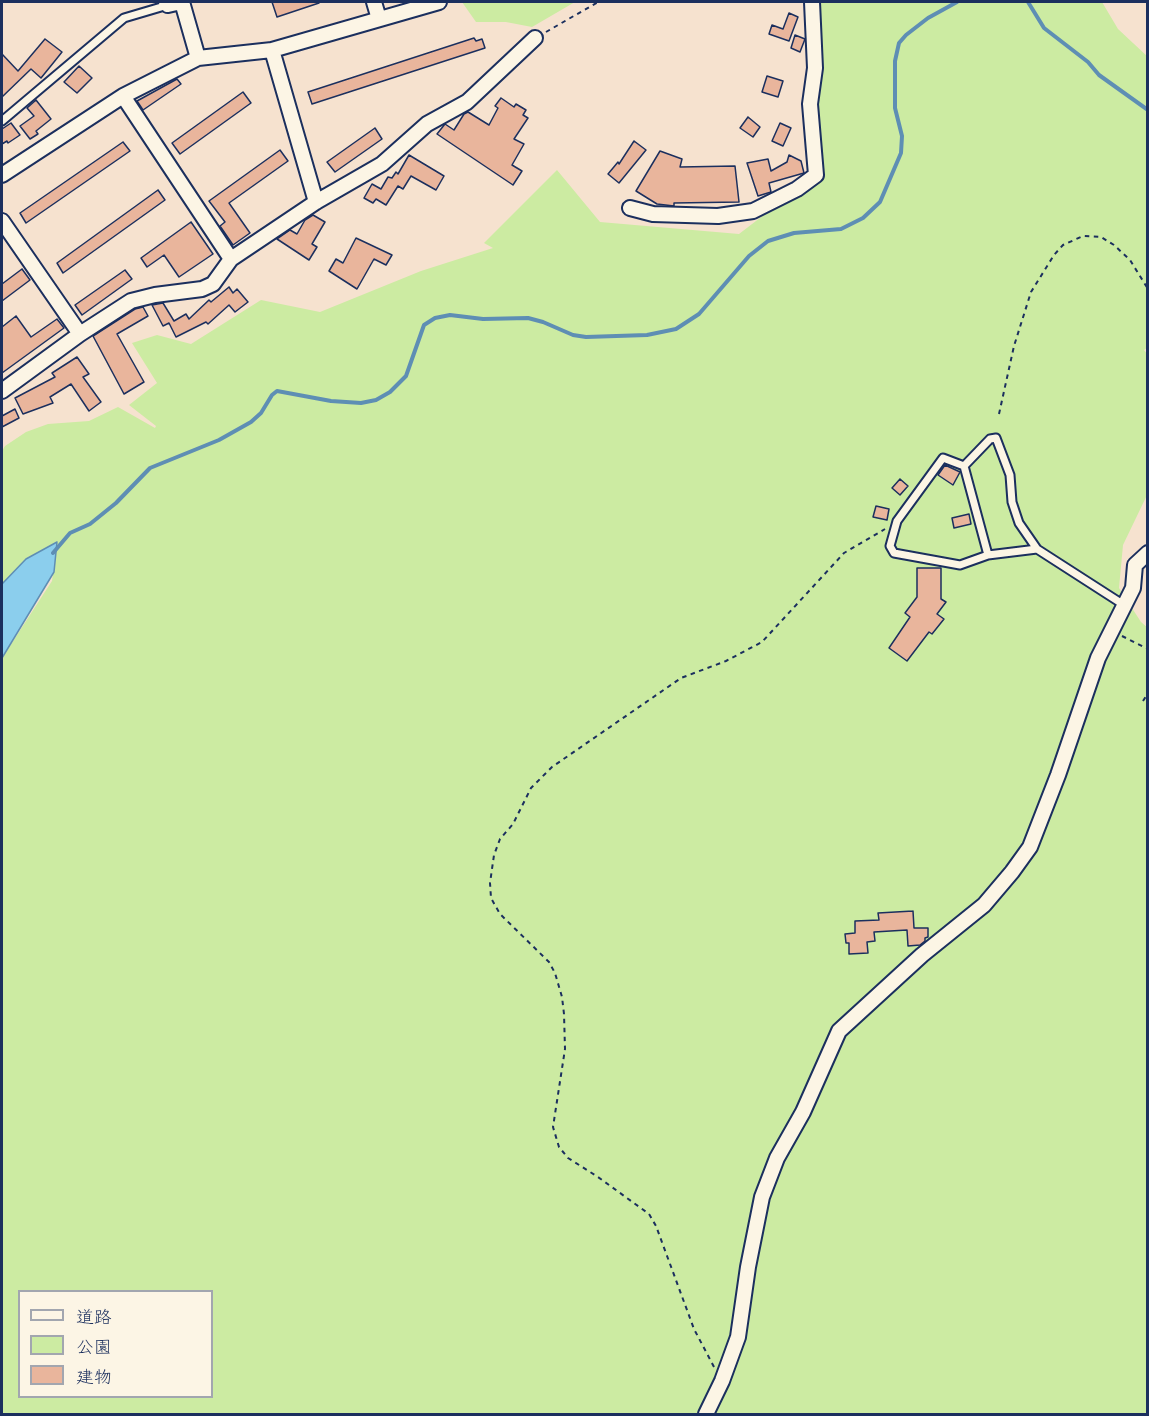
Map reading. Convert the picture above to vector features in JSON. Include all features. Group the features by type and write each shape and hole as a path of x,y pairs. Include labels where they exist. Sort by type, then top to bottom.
{"street":[{"path":"174,2 198,58"},
{"path":"374,2 379,19"},
{"path":"2,175 123,96 198,58 272,50 440,2"},
{"path":"630,208 653,214 718,216 753,211 797,189 816,175 810,104 815,68 812,2"},
{"path":"2,389 80,333 131,301 155,295 202,289 213,284 231,259 316,202 382,164 427,124 467,102 535,38"},
{"path":"272,50 316,202"},
{"path":"123,96 231,259"},
{"path":"2,221 80,333"},
{"path":"706,1414 722,1381 738,1337 747,1267 762,1197 777,1158 803,1112 839,1031 922,955 984,905 1030,847 1058,775 1098,658 1133,588 1136,565 1148,553"}],"lane":[{"path":"2,121 124,18 174,2"},
{"path":"964,466 990,439 996,438 1010,474 1012,502 1020,523 1037,549 1124,605"},
{"path":"964,466 943,458 897,521 890,546 894,553 960,565 988,555 1037,549"},
{"path":"964,466 988,555"}],"path":[{"path":"535,38 598,2"},
{"path":"999,414 1014,346 1031,292 1063,244 1083,236 1101,237 1114,245 1130,260 1148,290"},
{"path":"722,1381 694,1329 656,1226 649,1214 568,1158 559,1147 553,1127 565,1049 562,997 549,962 500,914 491,898 490,883 494,855 500,839 513,824 531,788 552,767 681,678 726,661 762,642 844,553 897,521"},
{"path":"1112,630 1148,649"},
{"path":"1143,701 1148,693"}],"green space":[{"path":"462,2 575,2 532,27 506,22 476,22"},
{"path":"812,2 1102,2 1118,29 1148,57 1148,347 1144,350 1148,355 1148,493 1123,545 1119,588 1141,622 1148,628 1147,1414 2,1414 2,658 52,581 57,542 26,559 2,584 2,451 5,446 26,432 48,424 89,421 118,407 155,428 156,426 129,405 157,383 132,343 157,335 191,344 261,300 320,312 421,271 493,248 484,243 557,170 600,222 739,234 816,175"}],"water":[{"path":"57,542 54,572 2,658 2,584 26,559"}],"building":[{"path":"272,2 318,2 319,3 277,17"},
{"path":"789,13 798,17 789,41 769,34 772,25 783,29"},
{"path":"795,35 805,39 800,52 791,48"},
{"path":"474,38 476,41 482,39 485,48 312,104 308,92"},
{"path":"45,39 62,52 41,78 31,69 2,97 2,54 18,71"},
{"path":"79,66 92,78 77,93 64,82"},
{"path":"767,76 783,81 778,97 762,92"},
{"path":"177,79 181,84 143,110 137,101"},
{"path":"243,92 251,103 180,154 172,143"},
{"path":"501,98 514,107 516,104 526,110 523,115 528,118 514,139 524,144 512,165 522,171 513,185 437,134 445,124 454,130 464,114 468,112 489,125 498,108 495,106"},
{"path":"36,100 51,119 36,131 38,134 30,139 20,126 34,116 27,108"},
{"path":"748,117 760,127 753,137 740,128"},
{"path":"11,123 20,135 2,144 2,129"},
{"path":"780,123 791,128 783,146 772,141"},
{"path":"375,128 382,139 335,172 327,162"},
{"path":"634,141 646,150 619,183 608,174 618,162 619,164"},
{"path":"123,142 130,151 26,223 20,213"},
{"path":"280,150 288,161 229,203 250,233 233,245 220,226 225,222 209,201"},
{"path":"660,151 682,159 680,167 735,166 739,202 674,203 674,206 657,204 636,191"},
{"path":"409,155 444,176 436,190 411,176 403,189 398,186 386,205 376,199 373,203 364,198 372,184 381,189 388,177 392,178 396,172 398,174"},
{"path":"789,155 801,161 804,173 769,183 771,192 758,196 747,163 768,159 771,171 787,162"},
{"path":"158,190 165,200 63,273 57,263"},
{"path":"313,215 325,222 312,244 317,247 309,260 277,239 290,230 297,234 305,220"},
{"path":"191,222 213,254 179,277 164,255 147,267 141,258"},
{"path":"356,238 392,255 386,265 374,259 357,289 329,271 336,259 343,263"},
{"path":"22,269 30,280 2,301 2,284"},
{"path":"125,270 132,279 82,315 75,305"},
{"path":"229,287 233,293 237,289 248,302 235,312 229,305 208,324 206,322 176,337 169,323 163,326 152,305 163,303 174,321 186,314 189,319 209,300 211,302"},
{"path":"143,307 148,316 117,334 144,382 124,394 93,336 135,309"},
{"path":"16,316 31,337 57,319 64,328 2,373 2,327"},
{"path":"77,357 89,374 83,377 101,402 89,411 71,384 50,397 53,403 23,414 15,398 55,377 52,373"},
{"path":"15,409 19,418 2,427 2,416"},
{"path":"945,465 960,472 953,485 938,475"},
{"path":"900,479 908,486 900,495 892,488"},
{"path":"876,506 889,509 887,520 873,517"},
{"path":"969,514 971,524 954,528 952,518"},
{"path":"917,568 941,568 941,599 946,602 937,614 944,619 932,634 929,632 907,661 889,648 910,617 905,613 917,597"},
{"path":"913,911 914,928 928,928 928,937 920,945 908,946 907,930 874,932 875,941 867,942 868,953 849,954 849,943 846,943 845,934 855,933 855,921 879,920 878,913"}],"waterway":[{"path":"53,553 70,533 90,524 116,503 150,468 219,440 251,422 261,413 277,391 331,401 361,403 376,400 390,392 406,376 424,325 435,318 450,315 483,319 528,318 573,335 586,337 647,335 676,329 699,314 749,256 768,241 794,233 841,229 863,218 880,202 901,153 902,136 895,108 895,61 899,43 928,18 957,2"},
{"path":"1028,2 1044,28 1088,62 1099,75 1148,110"}]}
